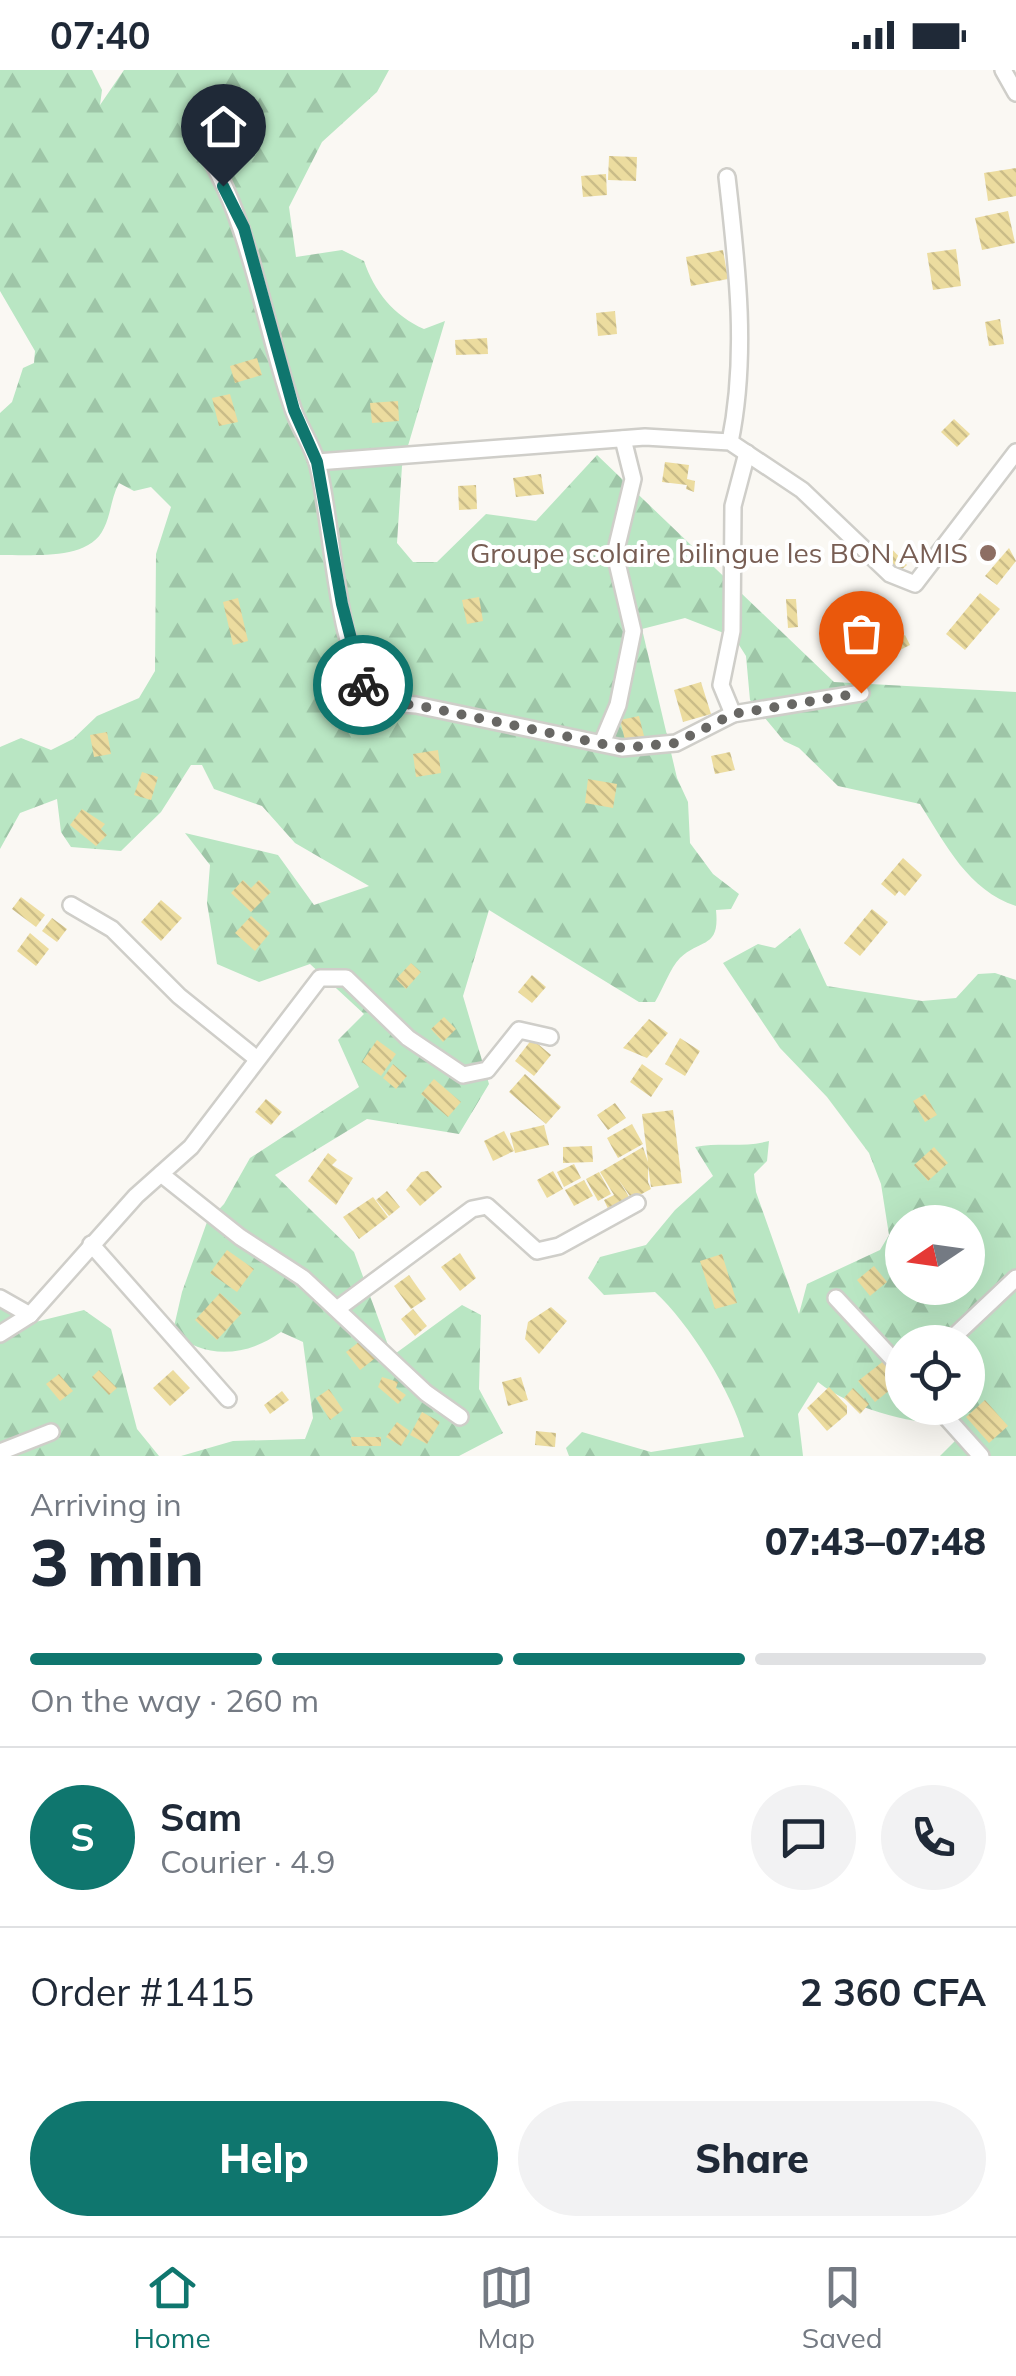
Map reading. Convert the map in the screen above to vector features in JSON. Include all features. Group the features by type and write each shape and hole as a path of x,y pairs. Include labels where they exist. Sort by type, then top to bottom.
{"street":[{"path":"1003,70 1016,93"},
{"path":"197,136 219,170 244,228 294,410 317,462 342,604 361,684 376,702 416,705 622,748 676,743 733,714 861,693"},
{"path":"727,177 740,341 737,406 730,442"},
{"path":"317,462 623,439 730,442 802,490 890,574 915,584 1016,452"},
{"path":"602,742 618,706 633,631 614,554 633,479 623,439"},
{"path":"733,714 721,686 732,631 733,506 747,453"},
{"path":"72,905 112,929 179,996 258,1059"},
{"path":"0,1334 30,1315 91,1244 191,1147 320,978 346,978 408,1038 463,1075 487,1070 519,1030 550,1037"},
{"path":"160,1174 240,1237 303,1278 426,1393 460,1418"},
{"path":"337,1309 472,1209 487,1206 537,1251 559,1246 636,1203"},
{"path":"91,1244 228,1399"},
{"path":"966,1325 1016,1278"},
{"path":"0,1298 30,1315"},
{"path":"836,1298 885,1351"},
{"path":"954,1425 982,1456"},
{"path":"0,1452 51,1432"}],"green space":[{"path":"0,70 92,70 102,90 100,105 124,70 389,70 377,92 322,142 289,207 296,257 342,250 364,261 379,292 403,317 424,329 445,321 402,466 397,543 413,562 437,562 486,514 536,521 597,455 834,682 1016,692 1016,906 999,899 971,878 920,804 838,786 799,748 784,741 750,700 746,656 734,637 685,618 642,629 677,778 688,802 690,843 713,874 739,894 731,909 716,910 712,937 680,958 655,1002 639,1002 489,910 463,996 489,1084 459,1134 367,1119 275,1175 354,1252 392,1356 462,1305 481,1315 479,1389 503,1433 459,1456 181,1456 233,1441 305,1439 313,1418 303,1342 281,1332 255,1346 212,1351 185,1341 173,1331 182,1292 207,1222 224,1204 250,1158 359,1087 338,1040 364,1014 310,964 259,982 217,964 207,903 210,865 185,833 278,855 314,905 369,886 295,843 262,806 214,789 202,765 191,765 161,812 121,851 71,847 61,832 57,799 20,813 0,849 0,747 21,738 51,750 73,739 97,716 139,698 155,671 156,554 171,507 151,487 134,491 119,483 104,528 86,546 58,554 0,555 0,413 12,402 23,368 34,363 35,351 0,291"},
{"path":"800,928 827,986 922,1001 956,998 978,974 995,973 1016,980 1016,1456 940,1456 958,1438 948,1425 985,1425 985,1325 885,1325 885,1413 847,1400 818,1382 798,1414 803,1456 569,1456 566,1448 582,1432 651,1452 744,1437 720,1380 668,1305 655,1292 604,1295 588,1278 600,1257 646,1245 675,1210 713,1176 695,1147 769,1141 767,1161 754,1174 756,1192 799,1314 807,1284 880,1250 885,1242 885,1305 985,1305 985,1205 885,1205 885,1210 881,1184 869,1153 827,1097 780,1048 723,963 758,944 775,948"},
{"path":"0,1300 19,1326 84,1310 111,1329 137,1429 159,1456 0,1456"}],"building":[{"path":"609,156 637,157 636,181 608,180"},
{"path":"1016,168 1016,196 988,201 984,173"},
{"path":"606,174 607,195 583,197 581,176"},
{"path":"1008,211 1015,243 982,250 975,218"},
{"path":"956,249 961,286 933,290 927,253"},
{"path":"723,250 728,279 691,286 686,257"},
{"path":"615,311 617,334 598,336 596,313"},
{"path":"1000,319 1004,344 989,346 985,322"},
{"path":"487,338 488,354 456,355 455,340"},
{"path":"257,358 262,375 235,383 230,366"},
{"path":"230,394 238,422 219,426 212,398"},
{"path":"398,401 399,421 372,423 370,403"},
{"path":"954,419 970,434 957,447 941,432"},
{"path":"665,462 689,465 687,479 695,481 694,492 686,489 687,485 662,482"},
{"path":"541,474 544,494 516,497 513,478"},
{"path":"476,485 477,509 459,510 458,486"},
{"path":"887,544 907,565 899,572 880,551"},
{"path":"1009,548 1016,561 997,585 985,576"},
{"path":"980,593 1000,609 965,650 946,634"},
{"path":"479,597 483,621 467,624 462,600"},
{"path":"238,598 248,641 233,645 223,602"},
{"path":"786,599 796,599 798,627 788,628"},
{"path":"905,635 910,645 890,655 884,645"},
{"path":"701,682 711,714 683,722 674,690"},
{"path":"639,716 644,736 625,740 620,720"},
{"path":"107,732 111,754 94,757 90,735"},
{"path":"438,750 441,773 416,777 413,754"},
{"path":"730,752 735,770 715,774 711,756"},
{"path":"142,772 158,777 151,800 134,795"},
{"path":"588,779 617,784 613,808 585,803"},
{"path":"82,809 105,824 101,829 107,835 96,846 70,825"},
{"path":"903,858 922,875 905,896 899,891 895,896 881,884"},
{"path":"243,880 251,888 259,880 271,892 251,912 231,893"},
{"path":"21,897 45,915 36,927 12,909"},
{"path":"161,900 182,918 161,941 141,922"},
{"path":"872,909 888,922 860,956 844,943"},
{"path":"251,916 270,933 255,951 235,933"},
{"path":"52,918 67,929 57,942 42,931"},
{"path":"30,933 49,949 36,966 17,951"},
{"path":"411,963 421,972 406,989 396,979"},
{"path":"532,975 546,987 532,1003 518,992"},
{"path":"444,1017 456,1029 443,1042 431,1029"},
{"path":"649,1019 668,1033 647,1058 623,1048"},
{"path":"680,1038 700,1051 685,1076 665,1064"},
{"path":"532,1039 551,1055 534,1076 515,1061"},
{"path":"377,1040 396,1054 381,1076 362,1062"},
{"path":"393,1064 407,1076 396,1089 383,1078"},
{"path":"642,1064 663,1079 651,1097 630,1082"},
{"path":"525,1074 561,1107 546,1124 509,1092"},
{"path":"434,1079 461,1102 448,1117 421,1094"},
{"path":"925,1094 937,1115 925,1122 913,1101"},
{"path":"266,1099 282,1112 271,1125 255,1112"},
{"path":"615,1103 626,1118 608,1130 597,1115"},
{"path":"673,1110 682,1183 651,1187 648,1166 651,1189 632,1199 618,1179 631,1200 610,1213 604,1200 614,1195 600,1172 643,1147 648,1162 642,1114"},
{"path":"632,1124 643,1144 618,1158 607,1138"},
{"path":"544,1125 549,1145 515,1153 510,1133"},
{"path":"504,1131 514,1151 493,1161 484,1141"},
{"path":"592,1146 593,1162 563,1163 563,1147"},
{"path":"934,1147 948,1163 928,1181 914,1165"},
{"path":"328,1153 337,1160 332,1165 353,1178 336,1205 308,1181"},
{"path":"574,1164 581,1178 564,1187 557,1172"},
{"path":"428,1171 442,1187 420,1206 406,1190 421,1172"},
{"path":"553,1171 563,1189 547,1198 537,1180"},
{"path":"599,1172 611,1194 598,1201 586,1179"},
{"path":"584,1180 593,1196 574,1206 565,1190"},
{"path":"387,1191 400,1207 389,1216 376,1200"},
{"path":"373,1197 388,1217 359,1239 343,1217"},
{"path":"227,1250 254,1269 237,1292 210,1273"},
{"path":"460,1253 476,1278 460,1291 441,1267"},
{"path":"722,1254 737,1303 715,1309 700,1261"},
{"path":"874,1266 885,1284 870,1296 857,1280"},
{"path":"409,1275 426,1299 411,1309 394,1286"},
{"path":"220,1293 242,1313 217,1340 195,1320"},
{"path":"551,1307 567,1321 539,1354 525,1339 528,1322"},
{"path":"413,1309 427,1326 415,1336 401,1319"},
{"path":"364,1338 378,1356 360,1370 346,1352"},
{"path":"885,1360 885,1394 875,1402 858,1381"},
{"path":"99,1370 117,1388 109,1395 92,1377"},
{"path":"173,1370 190,1388 170,1406 153,1388"},
{"path":"59,1374 73,1391 60,1401 46,1384"},
{"path":"382,1377 398,1382 396,1388 406,1395 398,1404 378,1387"},
{"path":"521,1377 528,1400 508,1406 502,1382"},
{"path":"829,1387 847,1406 847,1414 827,1431 807,1408"},
{"path":"853,1388 869,1404 860,1414 844,1398"},
{"path":"329,1389 343,1410 330,1420 316,1398"},
{"path":"282,1391 289,1400 270,1414 264,1405"},
{"path":"985,1400 1008,1426 989,1443 973,1425 985,1425"},
{"path":"422,1412 440,1422 427,1444 410,1435"},
{"path":"397,1422 410,1431 401,1446 386,1437"},
{"path":"536,1431 556,1433 555,1447 535,1445"},
{"path":"351,1437 381,1437 381,1446 352,1446"}],"way so far":[{"path":"363,685 376,702 416,705 571,734 622,748 676,743 733,714 861,693"}],"place":[{"name":"Groupe scolaire bilingue les BON AMIS","path":"988,553"}],"route":[{"path":"223,186 244,228 294,410 317,462 342,604 363,685"}]}
